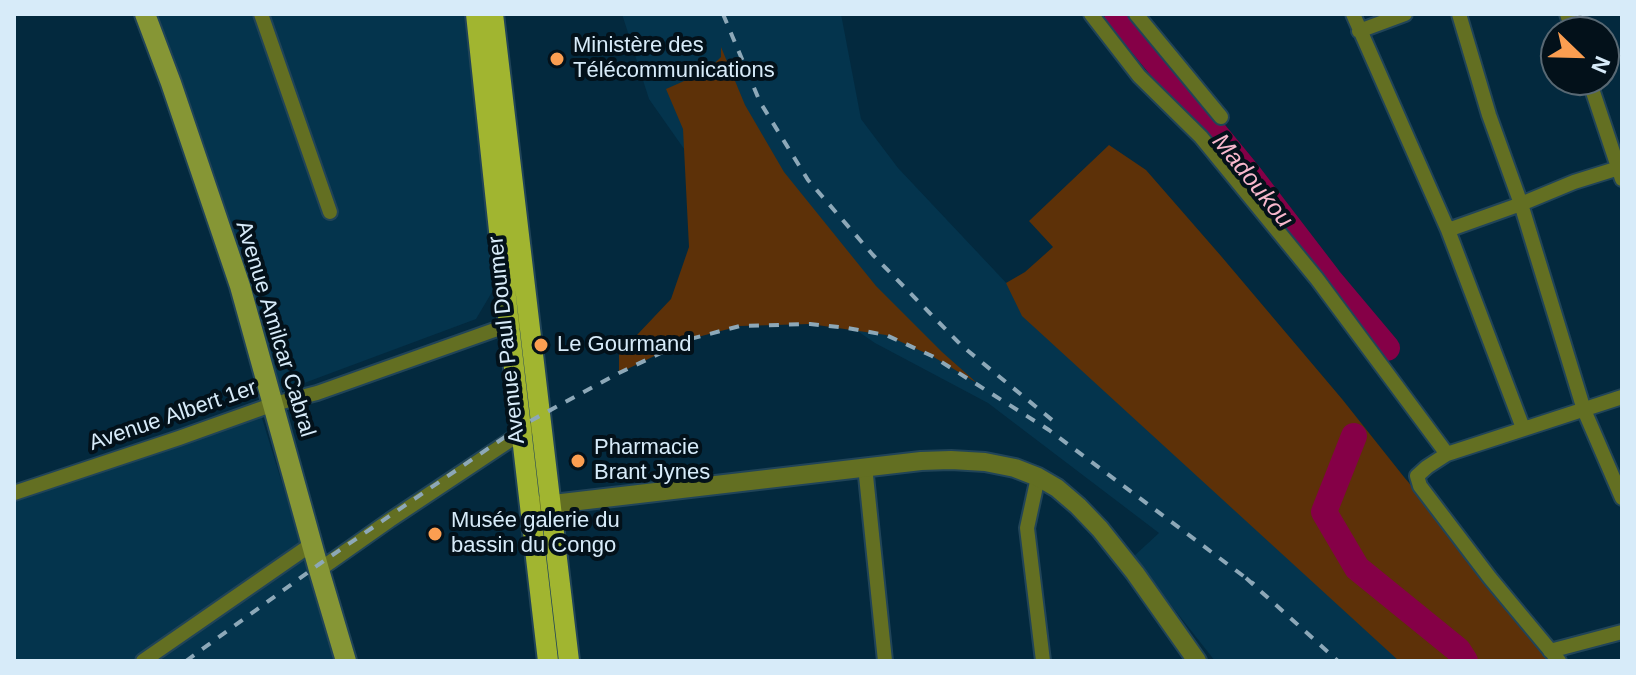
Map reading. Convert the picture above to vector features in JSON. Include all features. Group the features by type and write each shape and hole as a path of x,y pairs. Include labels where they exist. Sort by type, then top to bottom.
{"main road":[{"name":"Avenue Amilcar Cabral","path":"145,14 240,286 346,661"},
{"name":"Avenue Paul Doumer","path":"476,14 489,60 529,318 540,420 540,506 546,556 569,661"},
{"name":"Avenue Paul Doumer","path":"493,14 489,60 509,325 522,433 540,506"},
{"name":"Avenue Paul Doumer","path":"546,556 548,661"}],"street":[{"path":"261,14 330,212"},
{"path":"1091,14 1139,76 1201,137 1317,279 1447,454"},
{"path":"1136,14 1221,117"},
{"path":"1353,14 1448,230 1523,428"},
{"path":"1359,31 1405,14"},
{"path":"1459,14 1584,410 1622,498"},
{"path":"1448,230 1574,182 1621,171 1595,96"},
{"name":"Avenue Albert 1er","path":"14,493 274,404 317,393 529,318"},
{"path":"1622,397 1447,454 1417,476 1420,486 1481,567 1554,656 1622,632"},
{"path":"319,570 540,420"},
{"path":"540,506 865,466 951,460 1015,468 1038,477 1068,497 1100,529 1197,661"},
{"path":"865,466 885,661"},
{"path":"1038,477 1027,528 1043,661"},
{"path":"143,661 312,544"}],"shaded area":[{"path":"148,14 465,14 495,287 476,319 280,392"},
{"path":"622,14 841,14 861,119 898,168 1027,305 1420,661 1215,661 1133,557 1159,533 988,403 875,343 769,270 649,99"},
{"path":"721,47 745,105 784,172 876,286 977,383 932,356 886,335 810,324 740,326 690,339 619,373 619,354 671,299 689,247 683,129 666,89 700,74 721,57"},
{"path":"1109,145 1146,170 1221,256 1559,661 1399,661 1022,316 1006,283 1025,272 1053,247 1029,221"},
{"path":"257,402 337,661 14,661 14,487"}],"waterway":[{"name":"Madoukou","path":"1117,14 1387,348"},
{"name":"Madoukou","path":"1354,436 1324,512 1357,568 1458,650 1465,661"}],"railway":[{"path":"723,14 760,102 808,180 873,255 962,346 1057,424"},
{"path":"186,661 318,565 521,426 690,339 740,326 810,324 847,328 886,335 932,356 1049,430 1254,584"},
{"path":"1246,578 1338,661"}],"place":[{"name":"Ministère des Télécommunications","path":"557,59"},
{"name":"Le Gourmand","path":"541,345"},
{"name":"Pharmacie Brant Jynes","path":"578,461"},
{"name":"Musée galerie du bassin du Congo","path":"435,534"}]}
